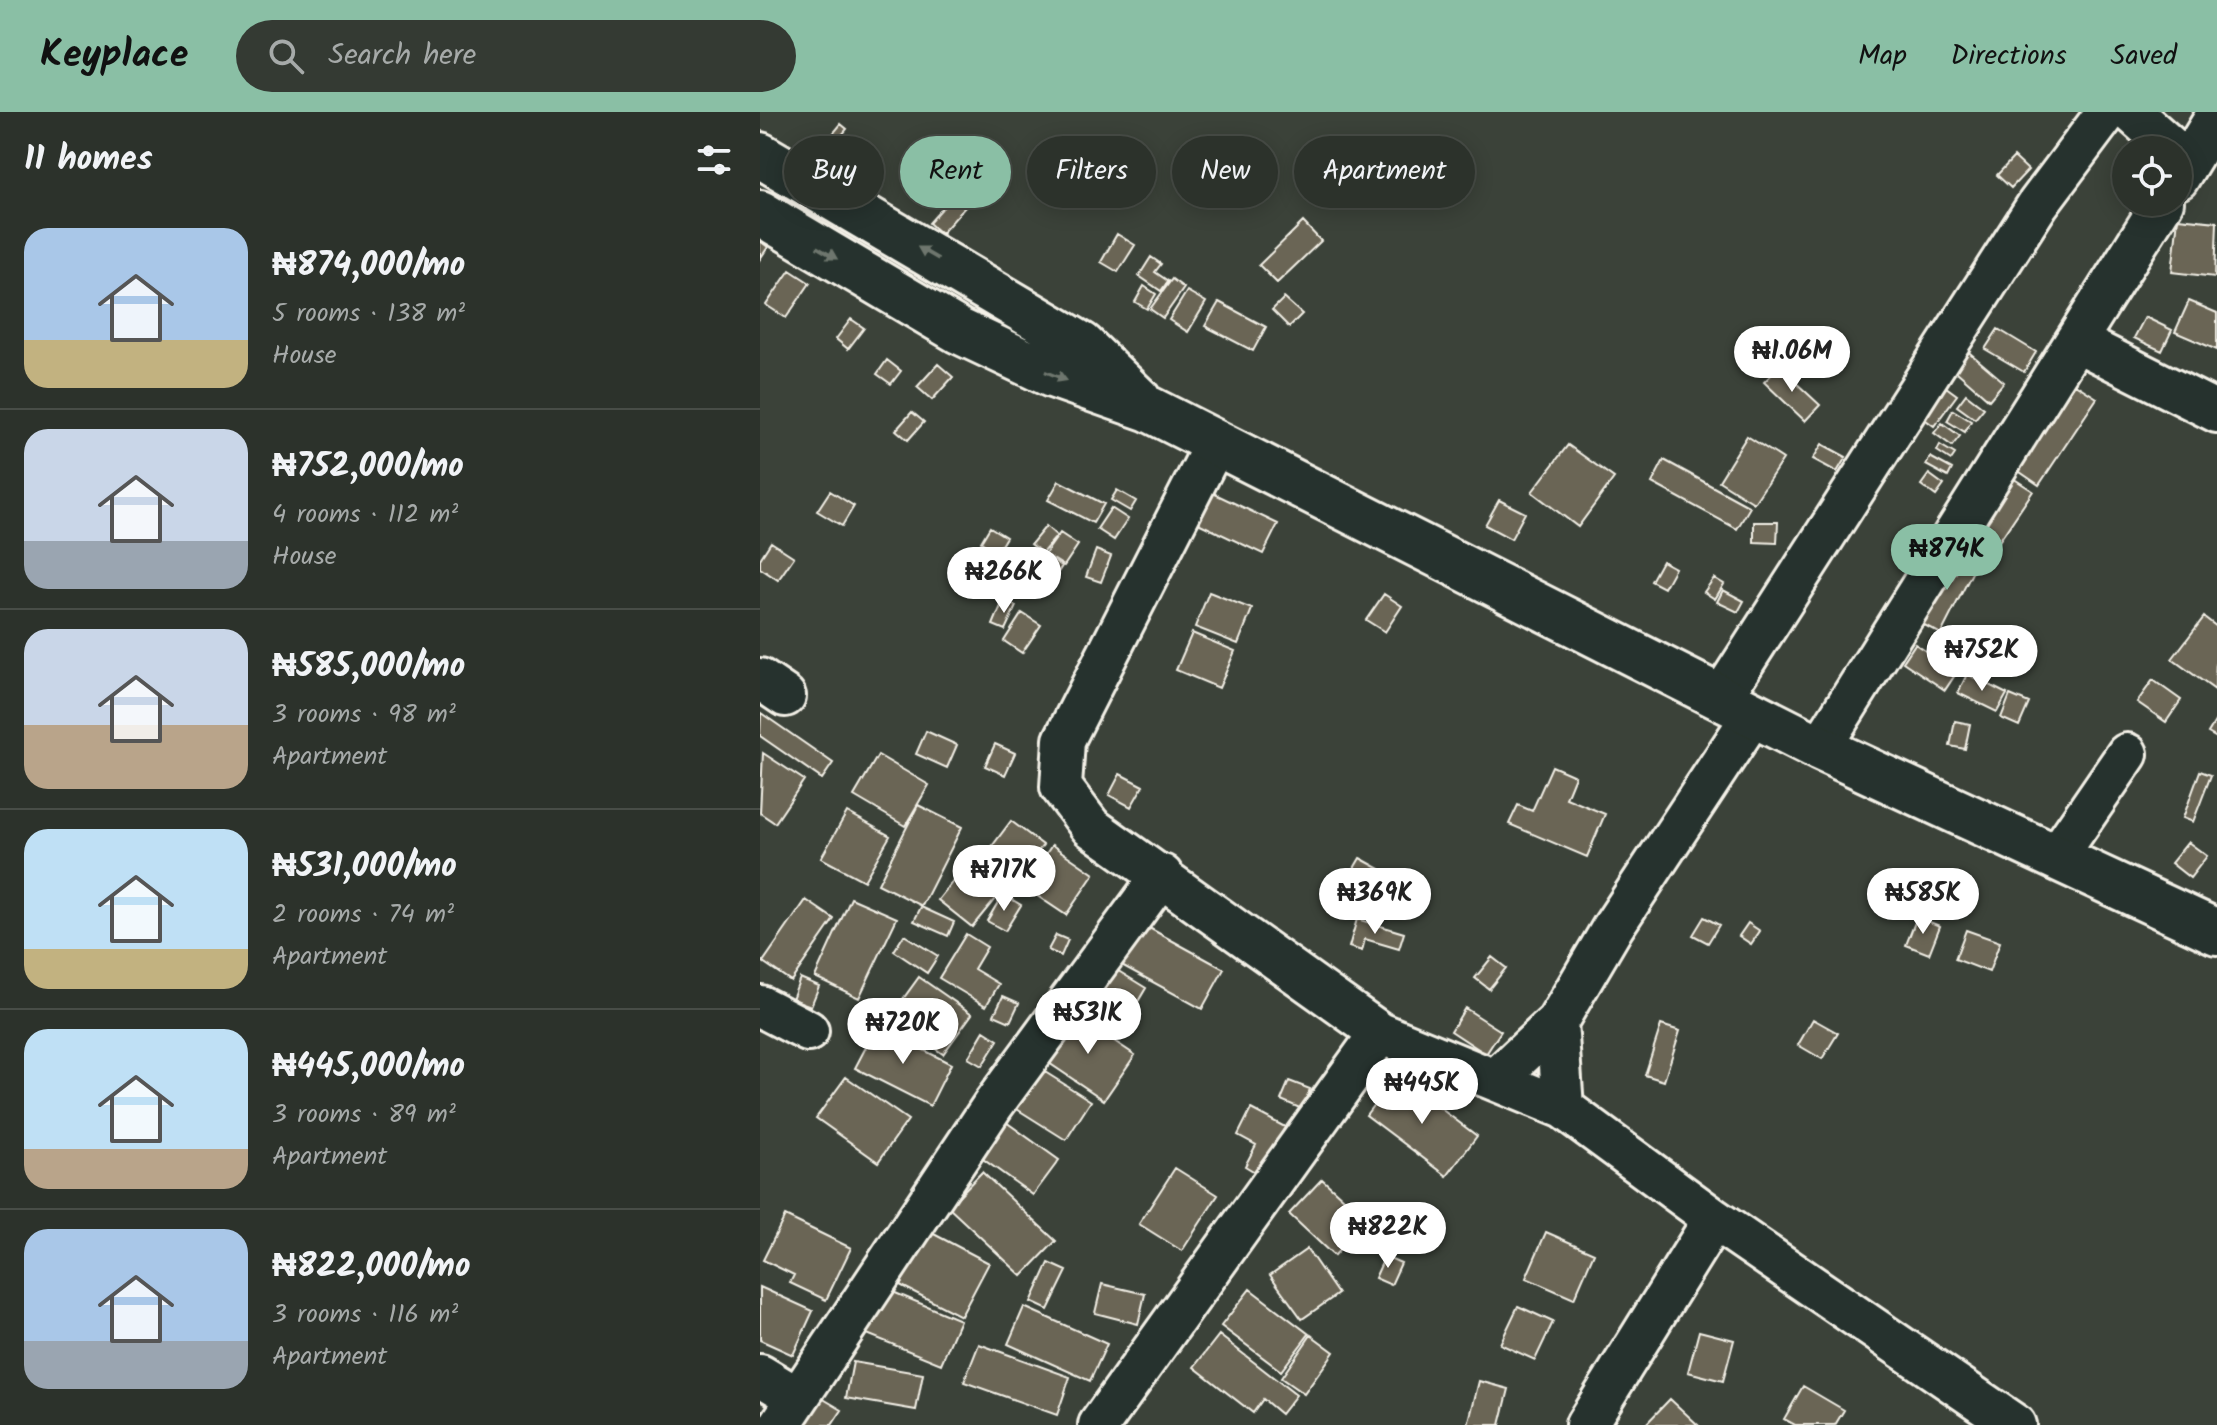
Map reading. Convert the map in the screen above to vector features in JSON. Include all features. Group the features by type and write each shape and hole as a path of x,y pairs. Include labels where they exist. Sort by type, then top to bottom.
{"main road":[{"path":"760,155 1082,345 1149,409"},
{"path":"760,213 959,331 1052,375 1149,409 1820,748 2217,932"}],"street":[{"path":"1495,1080 1557,1022 1737,707 2038,204 2107,112"},
{"path":"2131,112 2155,136"},
{"path":"2192,145 2217,115"},
{"path":"1820,748 2154,216"},
{"path":"2076,341 2217,412"},
{"path":"1216,442 1064,740 1061,787 1091,827 1380,1033 1563,1108 1714,1219 2015,1425"},
{"path":"2057,856 2127,754"},
{"path":"760,1375 789,1412 993,1105 1162,875"},
{"path":"760,1006 808,1031"},
{"path":"1557,1022 1563,1108"},
{"path":"1099,1425 1380,1033"},
{"path":"1586,1425 1714,1219"}],"building":[{"path":"841,124 847,129 841,136 831,136"},
{"path":"2014,157 2028,170 2011,188 1997,175"},
{"path":"942,208 964,208 941,234 929,223"},
{"path":"2178,218 2217,222 2215,277 2172,272"},
{"path":"1303,222 1321,241 1277,283 1259,265"},
{"path":"1117,234 1135,245 1118,272 1101,262"},
{"path":"760,241 768,247 760,259"},
{"path":"1151,257 1161,264 1155,272 1168,281 1161,291 1139,276"},
{"path":"790,270 810,283 786,318 766,305"},
{"path":"1172,279 1184,288 1163,318 1150,309"},
{"path":"1144,286 1156,294 1147,309 1135,302"},
{"path":"1187,291 1206,302 1188,332 1169,320"},
{"path":"1284,298 1302,314 1289,327 1272,310"},
{"path":"2189,301 2217,313 2217,350 2175,332"},
{"path":"1219,302 1266,327 1253,351 1205,326"},
{"path":"2145,317 2172,330 2162,351 2134,338"},
{"path":"851,319 864,328 848,349 836,339"},
{"path":"1998,329 2036,352 2024,372 1985,349"},
{"path":"1964,348 2004,382 1989,400 1949,365"},
{"path":"887,360 901,371 891,384 877,374"},
{"path":"938,364 953,377 932,400 917,387"},
{"path":"1779,367 1820,405 1805,421 1764,382"},
{"path":"1942,384 1957,395 1934,426 1918,414"},
{"path":"2075,384 2097,398 2039,485 2017,470"},
{"path":"1966,394 1984,408 1975,419 1957,406"},
{"path":"1953,410 1971,421 1965,432 1947,421"},
{"path":"912,412 924,422 908,440 896,430"},
{"path":"1942,423 1960,436 1952,446 1934,433"},
{"path":"1747,436 1783,459 1754,503 1719,481"},
{"path":"1822,444 1846,457 1837,472 1813,459"},
{"path":"1568,445 1614,478 1578,527 1532,492"},
{"path":"1940,445 1955,454 1951,460 1937,451"},
{"path":"1930,457 1952,469 1948,477 1926,465"},
{"path":"1664,460 1750,507 1737,529 1652,483"},
{"path":"1929,474 1944,485 1936,496 1921,485"},
{"path":"2008,475 2033,491 1985,562 1961,545"},
{"path":"1059,481 1104,504 1093,523 1048,500"},
{"path":"1117,490 1136,501 1130,511 1111,500"},
{"path":"830,491 854,506 842,526 817,511"},
{"path":"1213,493 1278,524 1263,554 1198,523"},
{"path":"1499,500 1525,513 1511,539 1485,525"},
{"path":"1111,508 1128,519 1114,540 1097,529"},
{"path":"1754,522 1778,522 1777,543 1754,542"},
{"path":"1046,526 1057,536 1042,553 1031,544"},
{"path":"990,527 1006,537 997,552 981,542"},
{"path":"1060,533 1078,545 1064,566 1045,554"},
{"path":"771,542 794,557 778,580 760,568 760,559"},
{"path":"1096,550 1111,556 1101,582 1086,577"},
{"path":"1953,550 1977,563 1941,634 1917,621"},
{"path":"1042,554 1062,566 1052,582 1033,571"},
{"path":"1662,561 1675,568 1664,588 1651,581"},
{"path":"1714,578 1724,584 1715,599 1704,592"},
{"path":"1723,590 1744,601 1738,612 1717,602"},
{"path":"1209,592 1252,609 1238,644 1195,627"},
{"path":"1384,594 1402,606 1385,632 1366,620"},
{"path":"1003,601 1016,606 1005,630 993,625"},
{"path":"1022,613 1041,625 1022,653 1004,641"},
{"path":"2204,617 2217,627 2215,690 2172,659"},
{"path":"1192,633 1235,651 1219,688 1176,670"},
{"path":"1915,644 1957,672 1945,690 1903,662"},
{"path":"1967,674 2007,694 1997,712 1958,693"},
{"path":"2153,680 2181,700 2166,722 2137,702"},
{"path":"2010,695 2029,703 2019,726 2001,718"},
{"path":"761,713 833,763 822,779 760,736"},
{"path":"2217,718 2217,738 2208,733"},
{"path":"1955,721 1970,724 1965,749 1950,746"},
{"path":"926,731 957,745 947,768 916,754"},
{"path":"995,744 1015,753 1005,775 985,766"},
{"path":"763,753 804,780 775,823 760,813"},
{"path":"878,755 929,785 905,826 854,796"},
{"path":"1552,766 1575,776 1566,798 1605,814 1587,857 1509,824 1518,805 1532,811"},
{"path":"2200,771 2211,775 2193,822 2183,818"},
{"path":"1120,774 1143,786 1131,807 1109,795"},
{"path":"918,805 962,827 922,906 878,884"},
{"path":"847,812 890,836 864,881 821,858"},
{"path":"1011,821 1043,845 1015,881 984,857"},
{"path":"2188,842 2207,856 2190,878 2171,863"},
{"path":"1052,845 1094,874 1066,915 1024,887"},
{"path":"973,856 1008,883 972,927 938,900"},
{"path":"1360,858 1380,869 1365,894 1346,882"},
{"path":"1003,894 1021,905 1005,931 987,921"},
{"path":"851,898 897,918 859,998 815,977"},
{"path":"806,900 834,919 791,981 763,962"},
{"path":"921,907 954,922 948,936 914,921"},
{"path":"1704,917 1719,925 1708,943 1693,935"},
{"path":"1917,917 1940,926 1929,954 1906,945"},
{"path":"1357,919 1404,933 1399,949 1365,939 1362,951 1349,947"},
{"path":"1140,923 1224,969 1202,1009 1118,963"},
{"path":"1748,923 1760,931 1751,944 1739,936"},
{"path":"1966,930 2000,942 1989,972 1955,959"},
{"path":"966,934 987,947 974,969 999,984 986,1006 939,978"},
{"path":"904,935 938,956 927,973 894,951"},
{"path":"1056,935 1068,940 1061,956 1048,950"},
{"path":"1492,957 1506,968 1489,989 1475,978"},
{"path":"1102,961 1146,988 1120,1032 1075,1005"},
{"path":"919,977 972,1014 943,1054 890,1017"},
{"path":"800,978 819,986 811,1006 792,999"},
{"path":"1003,996 1019,1003 1010,1022 994,1015"},
{"path":"1465,1008 1501,1031 1486,1054 1451,1031"},
{"path":"1071,1012 1135,1055 1104,1100 1040,1057"},
{"path":"1813,1019 1838,1033 1822,1059 1798,1045"},
{"path":"1661,1025 1680,1031 1664,1081 1645,1075"},
{"path":"877,1026 951,1064 930,1106 855,1068"},
{"path":"984,1031 998,1040 982,1066 968,1058"},
{"path":"1037,1067 1091,1101 1066,1140 1012,1106"},
{"path":"1396,1075 1477,1136 1447,1176 1366,1115"},
{"path":"846,1077 908,1120 878,1162 816,1118"},
{"path":"1289,1081 1310,1089 1302,1109 1281,1100"},
{"path":"1251,1109 1285,1127 1260,1175 1245,1166 1256,1145 1238,1135"},
{"path":"1006,1122 1059,1160 1033,1195 980,1157"},
{"path":"1175,1168 1218,1195 1182,1251 1139,1224"},
{"path":"982,1172 1056,1241 1022,1276 948,1207"},
{"path":"1322,1179 1367,1220 1334,1256 1289,1214"},
{"path":"785,1216 851,1248 826,1300 790,1283 794,1275 763,1260"},
{"path":"928,1231 989,1263 961,1316 900,1285"},
{"path":"1546,1232 1594,1253 1574,1299 1526,1278"},
{"path":"1307,1249 1338,1294 1302,1319 1270,1275"},
{"path":"1385,1256 1401,1263 1391,1285 1375,1278"},
{"path":"1049,1263 1067,1271 1048,1310 1031,1302"},
{"path":"1102,1284 1145,1294 1138,1324 1095,1313"},
{"path":"760,1287 813,1311 793,1355 760,1340"},
{"path":"881,1287 960,1320 941,1364 862,1332"},
{"path":"1250,1289 1309,1334 1281,1371 1221,1326"},
{"path":"1518,1306 1553,1322 1535,1360 1500,1344"},
{"path":"1024,1307 1107,1344 1090,1381 1008,1344"},
{"path":"1699,1331 1734,1340 1723,1381 1688,1372"},
{"path":"1219,1335 1296,1395 1281,1414 1263,1399 1253,1413 1194,1367"},
{"path":"1311,1335 1334,1352 1304,1394 1281,1378"},
{"path":"979,1344 1070,1377 1057,1415 964,1382"},
{"path":"853,1362 923,1374 916,1410 846,1398"},
{"path":"1479,1381 1509,1389 1500,1425 1468,1425"},
{"path":"1803,1386 1844,1410 1835,1425 1795,1425 1784,1419"},
{"path":"820,1397 842,1410 832,1425 803,1425"},
{"path":"1670,1399 1698,1425 1645,1425"}]}
